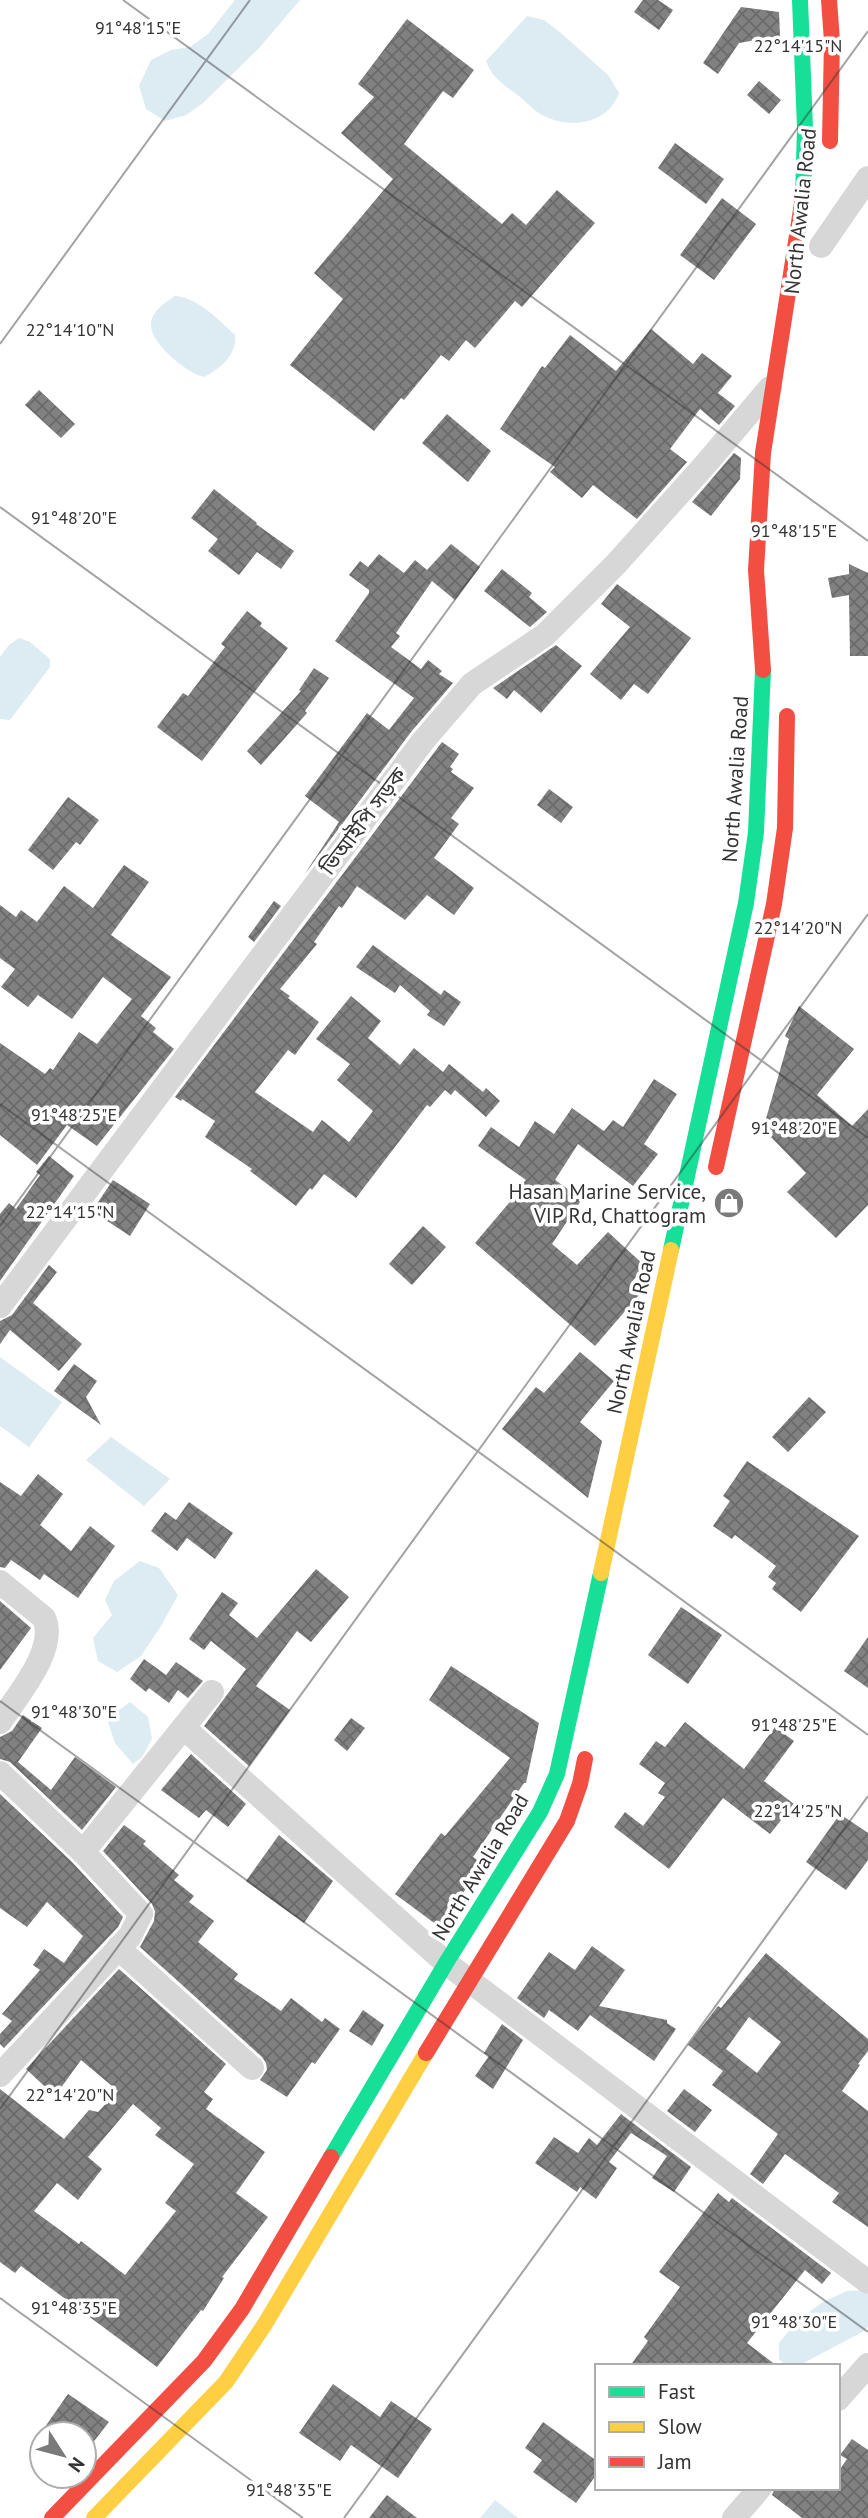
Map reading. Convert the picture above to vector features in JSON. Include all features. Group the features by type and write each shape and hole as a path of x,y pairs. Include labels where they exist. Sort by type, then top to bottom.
{"main road":[{"name":"North Awalia Road","path":"52,2518 204,2361 242,2309 446,1963 540,1812 557,1774 746,903 756,832 762,653 757,557 763,453 803,198 806,128 800,0"},
{"name":"North Awalia Road","path":"829,0 832,41 830,152"},
{"name":"North Awalia Road","path":"820,253 824,219"},
{"path":"712,1188 774,904 785,828 788,702"},
{"path":"94,2518 226,2382 265,2323 567,1821 580,1784 589,1743"}],"street":[{"path":"820,253 868,178"},
{"name":"ভিআইপি সড়ক","path":"0,1306 423,741 472,684 545,635 616,564 775,382"},
{"path":"0,1583 44,1618 48,1626 44,1653 0,1721"},
{"path":"83,1852 212,1692"},
{"path":"184,1728 446,1963 868,2282"},
{"path":"0,1773 83,1852 141,1914 130,1936 0,2075"},
{"path":"118,1948 252,2068"},
{"path":"840,2397 868,2365"},
{"path":"734,2518 758,2490"}],"shaded area":[{"path":"235,0 300,0 260,47 202,104 186,115 165,121 146,109 139,86 151,60 171,50 190,47 208,34"},
{"path":"527,16 544,20 608,75 619,93 606,112 586,122 551,119 537,112 495,77 486,61"},
{"path":"175,296 200,305 235,335 231,355 204,377 171,357 152,332 153,316"},
{"path":"19,638 30,642 50,659 50,667 10,720 0,719 0,657 9,645"},
{"path":"0,1357 62,1402 29,1447 0,1426"},
{"path":"111,1437 170,1479 144,1506 86,1460"},
{"path":"140,1561 159,1568 178,1595 141,1656 117,1672 98,1661 93,1638 112,1615 105,1600 114,1581"},
{"path":"130,1702 148,1717 152,1739 142,1757 133,1764 115,1743 107,1719"},
{"path":"847,2291 868,2292 866,2330 802,2364 784,2364 779,2359 779,2343 798,2320 823,2302"},
{"path":"495,2500 518,2518 480,2518"}],"building":[{"path":"643,0 658,0 673,10 659,30 634,12"},
{"path":"741,7 779,12 780,36 739,43 718,74 703,63"},
{"path":"407,19 474,70 453,98 443,91 404,144 502,224 512,213 526,225 557,190 595,223 522,307 515,301 475,348 466,340 449,361 441,355 374,431 290,365 343,299 314,273 393,179 341,133 374,97 358,84"},
{"path":"759,81 781,100 769,114 747,95"},
{"path":"675,143 724,179 706,204 658,168"},
{"path":"722,198 756,224 714,280 680,255"},
{"path":"651,329 693,364 702,353 732,376 718,393 735,406 719,425 700,409 670,449 687,462 637,519 593,485 582,498 550,472 555,467 500,429 542,366 545,368 570,335 616,371"},
{"path":"39,390 75,424 61,438 25,405"},
{"path":"447,414 491,451 468,482 422,443"},
{"path":"734,453 741,458 740,479 711,516 692,502"},
{"path":"214,489 294,551 281,569 257,552 239,575 208,551 218,539 191,518"},
{"path":"451,544 480,567 455,600 432,581 396,633 400,636 391,647 421,669 428,660 442,671 439,674 453,683 411,732 304,875 339,822 305,796 367,713 389,730 414,698 335,641 369,593 369,590 349,575 360,561 368,567 379,554 404,573 415,560 427,570"},
{"path":"849,564 868,573 868,656 850,656 849,595 832,598 828,578 849,574"},
{"path":"502,569 532,593 529,597 547,612 530,627 484,591"},
{"path":"617,584 691,638 648,694 634,684 621,700 590,674 630,627 601,604"},
{"path":"247,611 262,623 260,626 288,648 202,761 157,727 183,693 188,696 225,647 221,644"},
{"path":"556,645 582,666 541,713 514,690 507,699 493,688"},
{"path":"314,668 329,678 305,711 307,713 261,765 247,751 301,691 299,690"},
{"path":"442,742 459,754 450,767 453,769 451,772 474,788 451,818 459,824 434,858 474,888 454,915 427,895 405,920 357,886 314,942 317,944 280,989 319,1022 295,1055 288,1050 255,1092 313,1132 322,1120 349,1142 373,1111 337,1080 350,1064 316,1039 351,996 381,1021 368,1038 400,1065 414,1048 443,1072 449,1064 483,1092 486,1088 500,1101 486,1117 455,1090 451,1095 445,1090 430,1107 427,1105 356,1198 324,1174 296,1206 250,1171 252,1169 205,1137 215,1121 175,1097"},
{"path":"549,789 573,807 561,823 537,805"},
{"path":"68,797 99,820 80,845 76,842 53,870 28,850"},
{"path":"124,865 149,882 111,935 171,977 141,1016 156,1028 153,1032 174,1049 97,1146 67,1125 37,1165 0,1135 0,1043 45,1074 50,1068 53,1070 79,1032 97,1044 132,999 103,977 72,1019 38,995 28,1007 1,987 15,969 0,958 0,905 16,917 21,910 37,922 64,886 93,908"},
{"path":"274,901 281,906 254,942 248,937"},
{"path":"373,945 441,995 444,990 461,1002 444,1026 427,1015 430,1011 400,985 395,993 356,967"},
{"path":"799,1006 854,1049 817,1095 852,1126 868,1109 868,1205 836,1238 787,1192 806,1173 763,1129 789,1039 785,1036"},
{"path":"654,1079 677,1094 644,1144 658,1154 633,1186 578,1144 555,1180 582,1199 552,1244 577,1265 608,1232 645,1266 631,1283 640,1290 639,1295 595,1346 475,1243 526,1180 478,1146 491,1127 519,1147 535,1121 554,1134 572,1108 604,1131 613,1120 623,1127"},
{"path":"49,1156 74,1176 0,1281 0,1214 9,1203 16,1209 40,1175 36,1172"},
{"path":"113,1180 150,1204 130,1236 92,1211"},
{"path":"423,1226 446,1247 412,1285 389,1264"},
{"path":"49,1265 57,1272 33,1303 82,1344 59,1371 10,1330 0,1344 0,1321 12,1315"},
{"path":"580,1352 614,1381 580,1422 602,1441 588,1498 502,1429 536,1387 544,1393"},
{"path":"74,1364 97,1381 86,1397 101,1425 54,1391"},
{"path":"809,1397 826,1412 788,1452 772,1437"},
{"path":"747,1461 859,1536 801,1612 772,1589 776,1583 768,1577 776,1566 735,1535 732,1539 713,1526 730,1501 723,1496"},
{"path":"38,1474 63,1494 40,1525 71,1551 90,1526 115,1546 78,1598 44,1574 40,1580 11,1560 5,1568 0,1567 0,1482 21,1496"},
{"path":"189,1502 233,1533 215,1559 187,1538 177,1551 151,1531 165,1512 176,1520"},
{"path":"316,1569 349,1597 311,1642 297,1631 256,1686 290,1710 249,1766 204,1726 246,1669 211,1641 204,1650 189,1639 222,1592 238,1603 229,1615 257,1638"},
{"path":"0,1601 31,1628 0,1670"},
{"path":"681,1607 722,1635 688,1684 648,1655"},
{"path":"868,1637 868,1688 844,1671"},
{"path":"144,1659 166,1675 176,1662 203,1681 188,1698 178,1690 169,1703 149,1688 146,1692 130,1679"},
{"path":"451,1666 539,1723 526,1783 473,1857 482,1863 441,1928 395,1894 441,1833 445,1836 510,1758 429,1700"},
{"path":"23,1715 42,1728 18,1762 51,1790 75,1757 116,1787 82,1830 10,1762 0,1759 0,1737 12,1731"},
{"path":"351,1718 365,1728 347,1751 334,1740"},
{"path":"685,1722 744,1769 775,1727 794,1741 764,1781 794,1804 770,1834 723,1798 669,1869 614,1827 625,1812 643,1826 665,1797 658,1793 665,1783 639,1764 656,1741 665,1747"},
{"path":"191,1754 246,1804 228,1827 206,1810 199,1818 161,1790"},
{"path":"0,1794 72,1862 123,1917 118,1927 4,2048 0,2044 0,2034 12,2021 2,2014 40,1970 33,1965 44,1949 64,1963 83,1936 47,1902 27,1927 0,1908"},
{"path":"840,1814 868,1833 868,1860 846,1890 806,1862"},
{"path":"124,1825 146,1841 143,1844 179,1875 174,1880 194,1896 189,1902 214,1921 198,1942 238,1974 234,1979 281,2011 291,1998 322,2022 325,2018 340,2029 287,2097 260,2080 267,2070 262,2057 140,1947 154,1921 155,1911 152,1904 103,1851"},
{"path":"279,1835 333,1881 304,1923 246,1881"},
{"path":"592,1946 625,1970 599,2006 667,2020 667,2023 676,2029 654,2061 590,2015 578,2031 549,2010 544,2018 517,1998 549,1952 575,1970"},
{"path":"766,1953 868,2039 868,2051 842,2091 868,2111 868,2227 832,2202 839,2193 785,2154 763,2184 750,2174 778,2134 712,2085 723,2071 688,2045 718,2006 721,2008","holes":["749,2017 781,2042 757,2073 726,2049"]},
{"path":"119,1969 226,2064 204,2092 213,2099 206,2109 265,2152 236,2193 268,2217 222,2277 224,2278 203,2311 201,2310 157,2367 21,2266 15,2273 0,2262 0,2089 64,2139 89,2110 98,2112 118,2091 81,2060 55,2096 26,2069","holes":["133,2104 161,2128 155,2135 194,2164 165,2203 176,2211 125,2275 81,2241 79,2244 34,2211 57,2183 78,2200 102,2169 88,2157"]},
{"path":"363,2010 384,2025 372,2046 349,2031"},
{"path":"502,2024 523,2040 493,2089 475,2076 489,2056 484,2053"},
{"path":"684,2089 712,2110 695,2132 667,2111"},
{"path":"621,2114 691,2167 674,2192 652,2178 667,2156 631,2133 609,2162 617,2168 596,2199 580,2187 577,2192 535,2163 554,2137 578,2153 589,2138 597,2145"},
{"path":"718,2193 729,2202 732,2198 831,2273 822,2284 805,2270 747,2343 774,2364 631,2364 648,2341 644,2337 680,2287 659,2272"},
{"path":"333,2384 380,2417 391,2401 432,2429 398,2478 351,2445 340,2461 299,2433"},
{"path":"68,2394 109,2422 98,2436 98,2420 50,2420"},
{"path":"543,2422 595,2460 595,2477 576,2503 533,2472 542,2460 525,2448"},
{"path":"852,2439 868,2450 868,2518 802,2518 772,2495 774,2490 840,2490 840,2469 847,2459 840,2455"},
{"path":"387,2495 417,2518 369,2518"}],"traffic: fast":[{"path":"800,0 805,128 803,197"},
{"path":"671,1250 746,903 756,832 763,670"},
{"path":"331,2157 446,1963 540,1812 557,1774 601,1573"}],"traffic: slow":[{"path":"601,1573 671,1250"},
{"path":"94,2518 226,2382 265,2324 426,2053"}],"traffic: jam":[{"path":"829,0 832,41 830,141"},
{"path":"763,670 756,570 763,453 803,197"},
{"path":"716,1167 774,904 785,828 787,716"},
{"path":"426,2053 567,1821 580,1784 585,1759"},
{"path":"52,2518 204,2361 242,2309 331,2157"}],"place":[{"name":"Hasan Marine Service, VIP Rd, Chattogram","path":"729,1203"}]}
